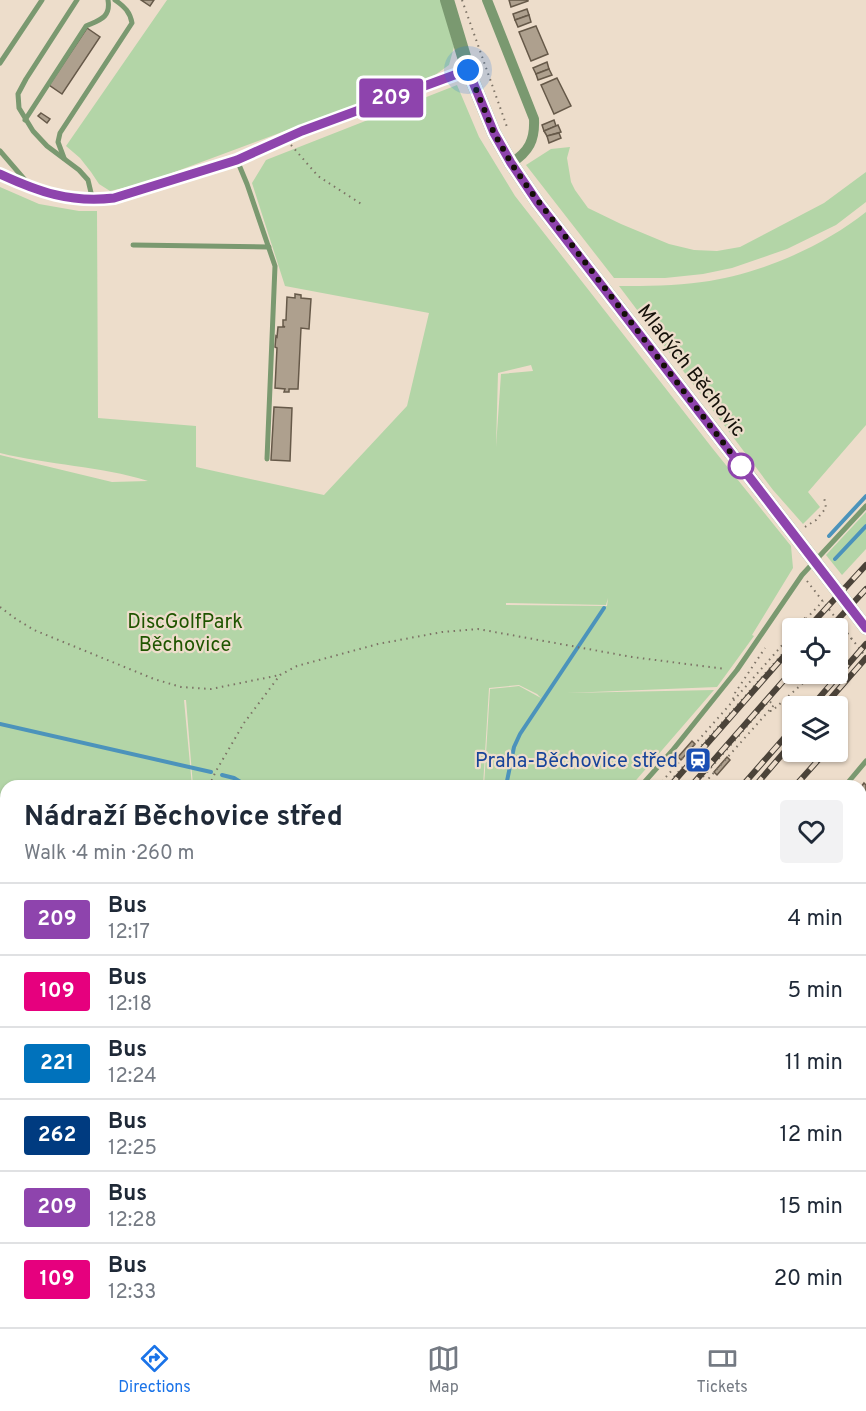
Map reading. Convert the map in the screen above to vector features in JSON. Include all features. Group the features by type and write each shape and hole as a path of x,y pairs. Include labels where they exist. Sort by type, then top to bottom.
{"street":[{"name":"Mladých Běchovic","path":"447,0 468,70 494,133 511,163 538,203 866,628"},
{"path":"487,0 534,119 531,144 520,157 511,163"}],"lane":[{"path":"0,63 42,0"},
{"path":"77,0 26,79 18,94 19,108 33,131 47,146 79,170 87,180 93,201"},
{"path":"25,120 86,26 100,21 107,14 110,7 108,0"},
{"path":"64,158 58,142 60,133 132,23 125,7 116,0"},
{"path":"0,174 32,188 62,197 93,201 114,198 237,160 302,131 468,70"},
{"path":"0,151 32,188"},
{"path":"237,160 275,266 267,459"},
{"path":"133,245 269,247"},
{"path":"646,780 737,670 802,575 866,506"},
{"path":"850,780 866,761"}],"path":[{"path":"462,0 509,133"},
{"path":"286,138 318,177 363,205"},
{"path":"802,529 816,520 826,508 824,497"},
{"path":"802,575 866,657"},
{"path":"807,618 822,601"},
{"path":"0,607 34,630 154,679 181,687 211,689 280,675 297,666 378,644 442,632 478,629 632,657 737,670"},
{"path":"848,641 852,638"},
{"path":"663,780 782,645"},
{"path":"733,701 735,693 766,646"},
{"path":"671,780 782,654"},
{"path":"212,780 244,723 280,675"},
{"path":"769,711 772,711 802,684"},
{"path":"700,780 769,701 774,705 707,780"}],"green space":[{"path":"167,0 441,0 454,47 449,65 435,75 145,183 110,191 99,184 80,158 66,146"},
{"name":"DiscGolfPark Běchovice","path":"457,85 479,137 515,196 791,546 793,568 752,635 754,636 717,687 567,693 714,690 636,780 484,780 490,689 519,686 541,698 519,685 489,688 483,780 193,780 186,700 184,700 191,780 0,780 0,455 112,482 148,481 112,472 0,453 0,187 39,204 79,211 97,211 98,418 196,426 196,467 324,495 407,406 429,313 285,286 252,183 266,160","holes":["531,365 533,371 501,374 496,447 498,373","608,598 607,606 506,605 506,603 606,605"]},
{"path":"570,147 567,158 571,182 588,208 669,244 694,250 717,251 740,247 824,203 866,172 866,202 836,225 787,249 732,268 665,278 614,278 526,165 551,149"},
{"path":"866,212 866,425 808,492 820,507 803,524 773,490 619,286 692,283 745,273 810,248"},
{"path":"866,512 866,549 842,575 826,555"}],"building":[{"path":"141,0 154,0 150,6"},
{"path":"509,0 528,0 528,1 511,7"},
{"path":"527,9 529,15 515,20 513,14"},
{"path":"529,15 531,22 518,27 515,20"},
{"path":"536,26 548,54 531,61 519,32"},
{"path":"87,28 100,37 62,94 49,85"},
{"path":"547,62 549,69 536,74 533,68"},
{"path":"549,69 552,75 538,80 536,74"},
{"path":"557,78 571,106 554,114 541,85"},
{"path":"41,113 50,119 47,123 38,116"},
{"path":"554,120 556,126 544,131 542,125"},
{"path":"558,125 561,132 547,136 544,131"},
{"path":"559,133 561,138 549,143 547,136"},
{"path":"295,294 301,295 301,298 311,299 309,329 301,328 298,389 289,389 289,392 284,392 285,389 275,388 276,336 278,327 285,327 283,320 286,320 287,297 295,298"},
{"path":"274,407 292,408 290,461 271,460"},
{"path":"692,741 695,744 681,760 678,757"},
{"path":"727,757 730,760 717,775 714,772"}],"waterway":[{"path":"829,536 866,496"},
{"path":"835,559 866,526"},
{"path":"507,780 514,747 520,734 604,608"},
{"path":"0,724 211,772"},
{"path":"222,775 237,780"}],"railway":[{"path":"817,618 866,565"},
{"path":"839,618 866,589"},
{"path":"821,696 866,644"},
{"path":"675,780 782,658"},
{"path":"833,696 866,658"},
{"path":"696,780 782,682"},
{"path":"747,780 782,740"},
{"path":"760,780 782,755"},
{"path":"800,780 817,762"}],"bus line":[{"name":"209","path":"0,174 32,188 62,197 93,201 114,198 237,160 302,131 468,70 494,133 538,203 866,628"}],"place":[{"name":"Praha-Běchovice střed","path":"698,760"}],"route":[{"path":"468,70 494,133 538,203 741,466"}]}
